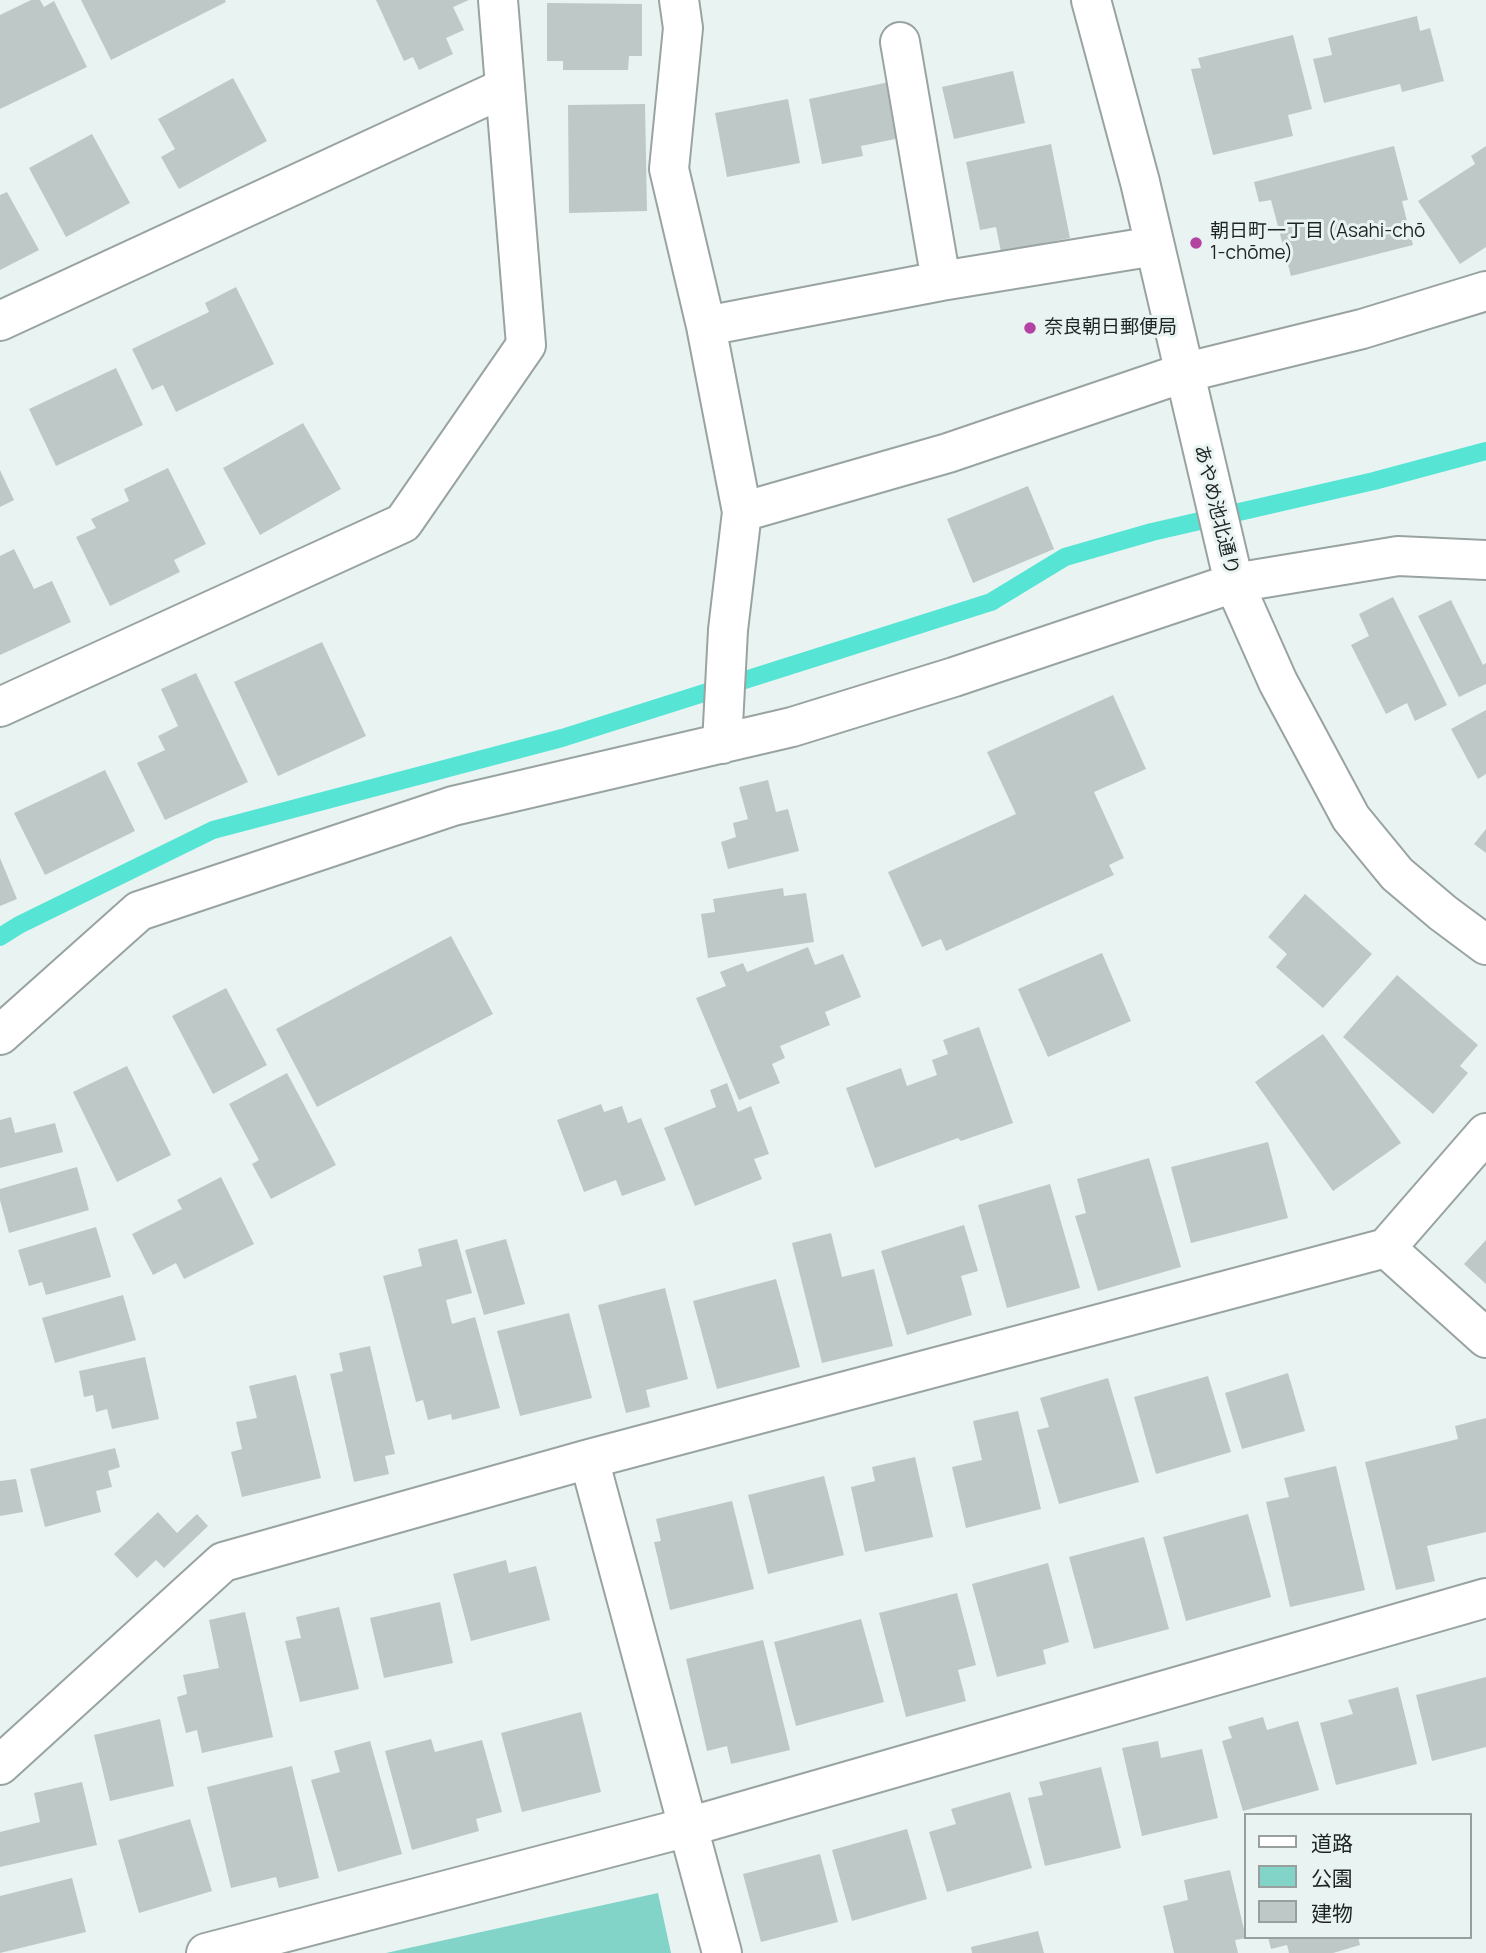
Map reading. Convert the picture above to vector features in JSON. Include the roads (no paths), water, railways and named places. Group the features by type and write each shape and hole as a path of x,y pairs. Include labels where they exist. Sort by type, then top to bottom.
{"street":[{"path":"0,707 403,523 526,345 498,0"},
{"path":"679,0 683,28 669,169 706,326 742,512 729,630 722,744"},
{"name":"あやめ池北通り","path":"1090,0 1155,246 1234,583 1278,682 1351,818 1397,874 1486,945"},
{"path":"900,42 941,281"},
{"path":"0,321 504,88"},
{"path":"706,326 941,281 1155,246"},
{"path":"742,512 948,453 1183,373 1362,329 1486,291"},
{"path":"0,1035 139,911 453,806 792,727 1234,583 1398,556 1486,559"},
{"path":"0,1765 223,1562 589,1459 1386,1248 1486,1133"},
{"path":"1386,1248 1486,1338"},
{"path":"589,1459 722,1953"},
{"path":"206,1953 688,1828 1486,1598"}],"waterway":[{"path":"0,937 19,925 213,830 562,738 991,602 1065,557 1152,532 1374,481 1486,451"}],"place":[{"name":"朝日町一丁目 (Asahi-chō 1-chōme)","path":"1196,243"},
{"name":"奈良朝日郵便局","path":"1030,328"}]}
